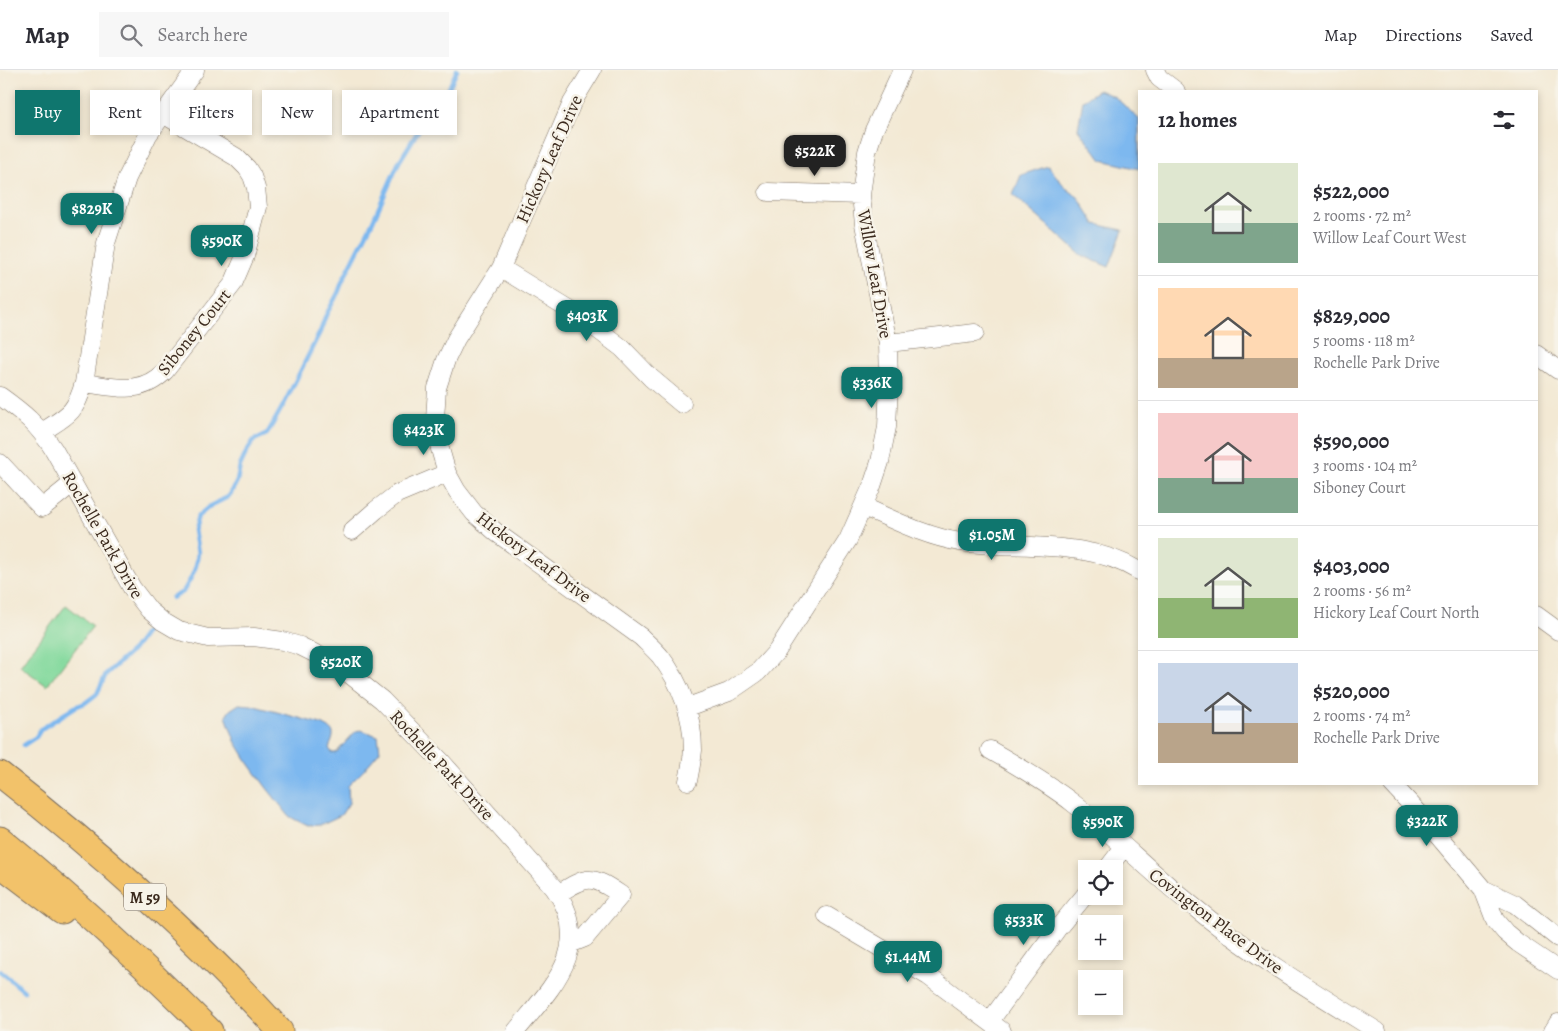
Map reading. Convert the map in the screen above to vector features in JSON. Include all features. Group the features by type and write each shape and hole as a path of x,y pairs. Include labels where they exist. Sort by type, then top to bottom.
{"highway":[{"name":"M 59","path":"0,774 55,818 145,897 212,960 280,1031"},
{"path":"0,839 85,911 210,1031"},
{"path":"0,864 180,1002"}],"street":[{"path":"42,432 71,413 80,399 106,243 127,178 148,135 195,70"},
{"name":"Hickory Leaf Drive","path":"592,70 572,103 501,268 456,339 446,360 437,388 435,419 440,449 447,473 457,491 474,513 497,533 641,637 660,657 675,680 688,707 692,729 693,752 688,781"},
{"name":"Willow Leaf Drive","path":"688,707 729,692 758,672 776,651 848,540 872,486 880,462 887,427 888,344 864,224 861,195 867,152 874,130 902,70"},
{"path":"1155,70 1159,78 1175,90"},
{"name":"Siboney Court","path":"84,383 124,388 139,387 156,380 232,284 256,220 258,207 256,188 247,168 236,157 163,114"},
{"path":"768,192 861,195"},
{"path":"501,268 581,317 615,343 651,378 682,404"},
{"path":"888,344 975,333"},
{"path":"1538,355 1558,370"},
{"name":"Rochelle Park Drive","path":"0,396 28,416 42,432 132,588 149,610 162,621 186,633 208,638 254,636 283,641 300,646 348,672 382,700 440,760 558,894 568,915 570,931 570,944 563,970 555,983 516,1031"},
{"path":"0,463 42,508 73,483"},
{"path":"352,531 397,494 447,473"},
{"path":"864,507 937,537 958,542 1075,548 1107,556 1126,563 1138,570"},
{"path":"1538,616 1558,631"},
{"name":"Covington Place Drive","path":"990,750 1034,776 1072,802 1180,896 1218,926 1286,974 1376,1031"},
{"path":"1393,785 1424,818 1483,889 1495,920 1505,932 1558,970"},
{"path":"1114,860 1124,847"},
{"path":"558,894 585,879 599,881 621,896 585,938 570,944"},
{"path":"1483,889 1515,904 1558,938"},
{"path":"828,916 910,965 996,1026 1058,928 1078,904"},
{"path":"1553,1031 1558,1023"}],"green space":[{"path":"66,605 93,626 47,686 20,666"}],"water":[{"path":"1099,90 1115,97 1138,118 1138,169 1102,160 1078,129 1083,100"},
{"path":"1048,166 1066,188 1078,197 1095,224 1123,230 1109,267 1081,255 1013,195 1021,175"},
{"path":"239,704 251,705 326,726 333,733 329,748 332,753 336,753 356,731 361,730 378,736 380,751 348,786 349,803 341,815 320,825 308,826 289,816 266,787 235,741 226,716 230,710"}],"waterway":[{"path":"172,598 183,592 196,566 198,553 194,530 198,516 210,506 228,497 237,481 240,466 247,451 254,440 267,434 320,332 326,315 372,223 399,162 428,115 448,90 457,70"},
{"path":"24,745 36,737 41,729 97,694 106,674 133,650 146,632"},
{"path":"0,971 24,991"}]}
